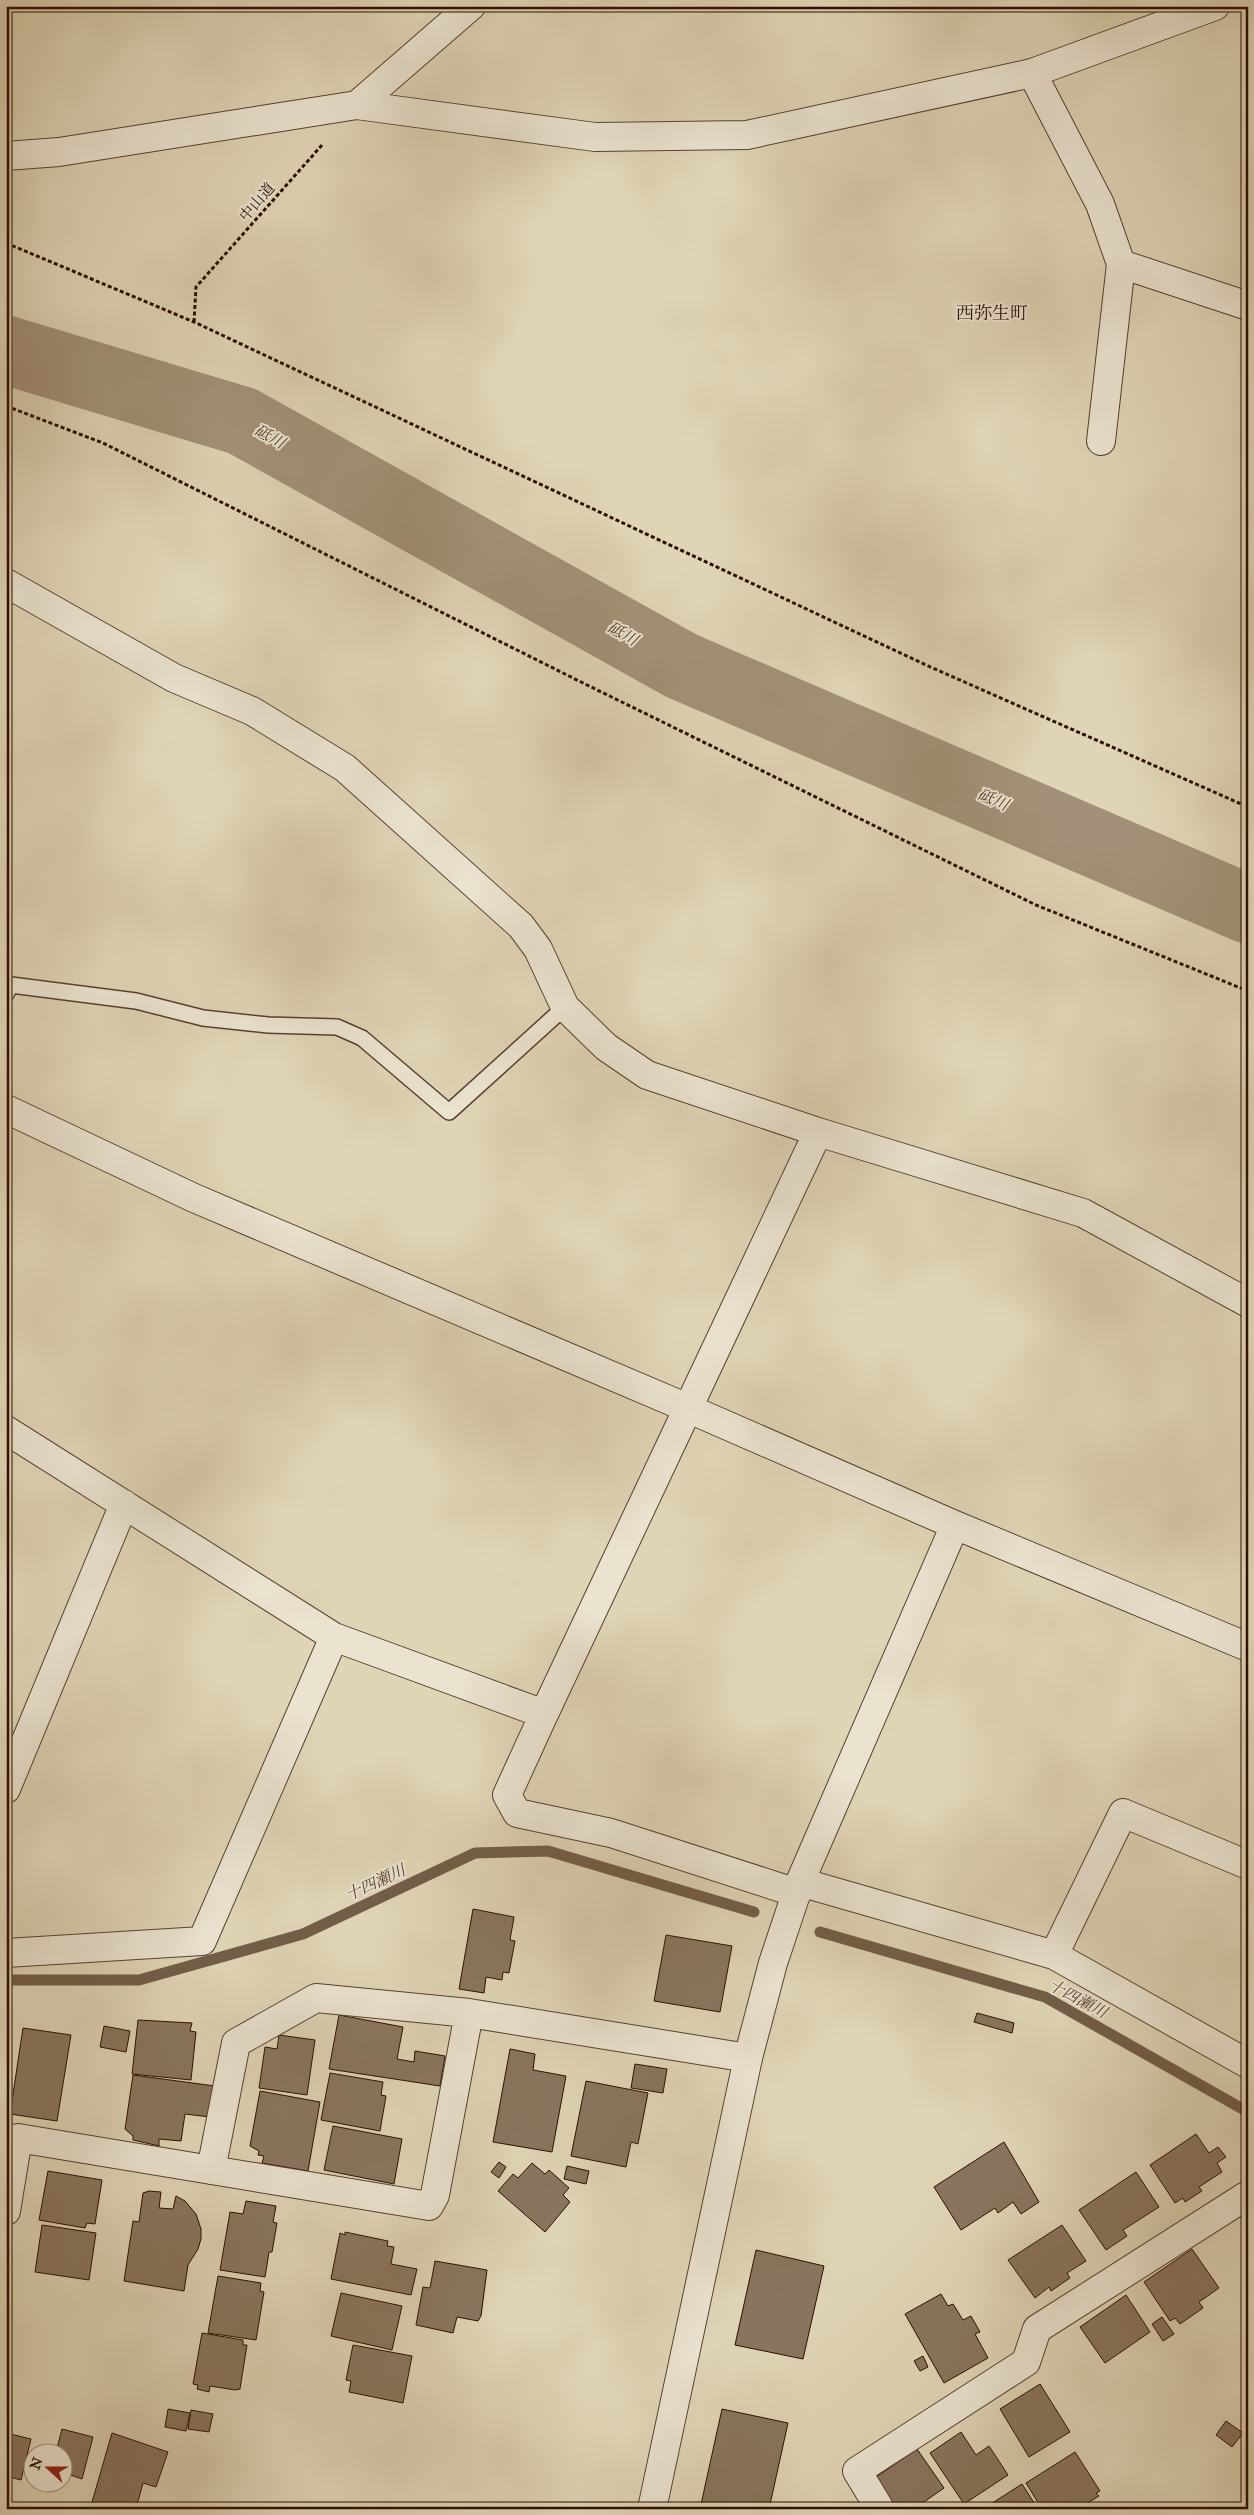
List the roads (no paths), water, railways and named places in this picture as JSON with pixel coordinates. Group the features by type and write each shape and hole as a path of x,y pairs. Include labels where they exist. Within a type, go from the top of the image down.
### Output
{"street":[{"path":"357,106 471,6"},
{"path":"6,156 59,152 357,106 595,137 747,135 1032,73 1215,6"},
{"path":"1032,73 1100,204 1121,264 1101,441"},
{"path":"1121,264 1248,306"},
{"path":"6,583 174,678 252,711 345,768 521,926 538,949 565,1007 606,1047 647,1075 818,1132 1083,1213 1248,1303"},
{"path":"6,1109 194,1198 955,1525 1248,1647"},
{"path":"818,1132 507,1795 518,1813 611,1833 798,1887 1054,1955 1248,2064"},
{"path":"6,1430 334,1637 544,1714"},
{"path":"6,1789 124,1504"},
{"path":"652,2509 748,2058 772,1963 798,1887 955,1525"},
{"path":"6,1953 202,1941 334,1637"},
{"path":"1054,1955 1123,1813 1248,1865"},
{"path":"211,2170 236,2044 316,1998 469,2013 748,2058"},
{"path":"6,2211 18,2138 429,2206 435,2195 469,2013"},
{"path":"880,2509 856,2471 1026,2362 1037,2329 1246,2196"}],"lane":[{"path":"6,994 11,985 136,1001 203,1018 268,1025 337,1026 362,1038 449,1112 565,1007"}],"waterway":[{"name":"砥川","path":"6,350 242,421 682,666 1248,909"},
{"name":"十四瀬川","path":"6,1980 139,1980 303,1934 475,1853 548,1851 754,1912"},
{"name":"十四瀬川","path":"820,1932 1045,1997 1248,2112"}],"district":[{"name":"西弥生町","path":"992,313"}]}
